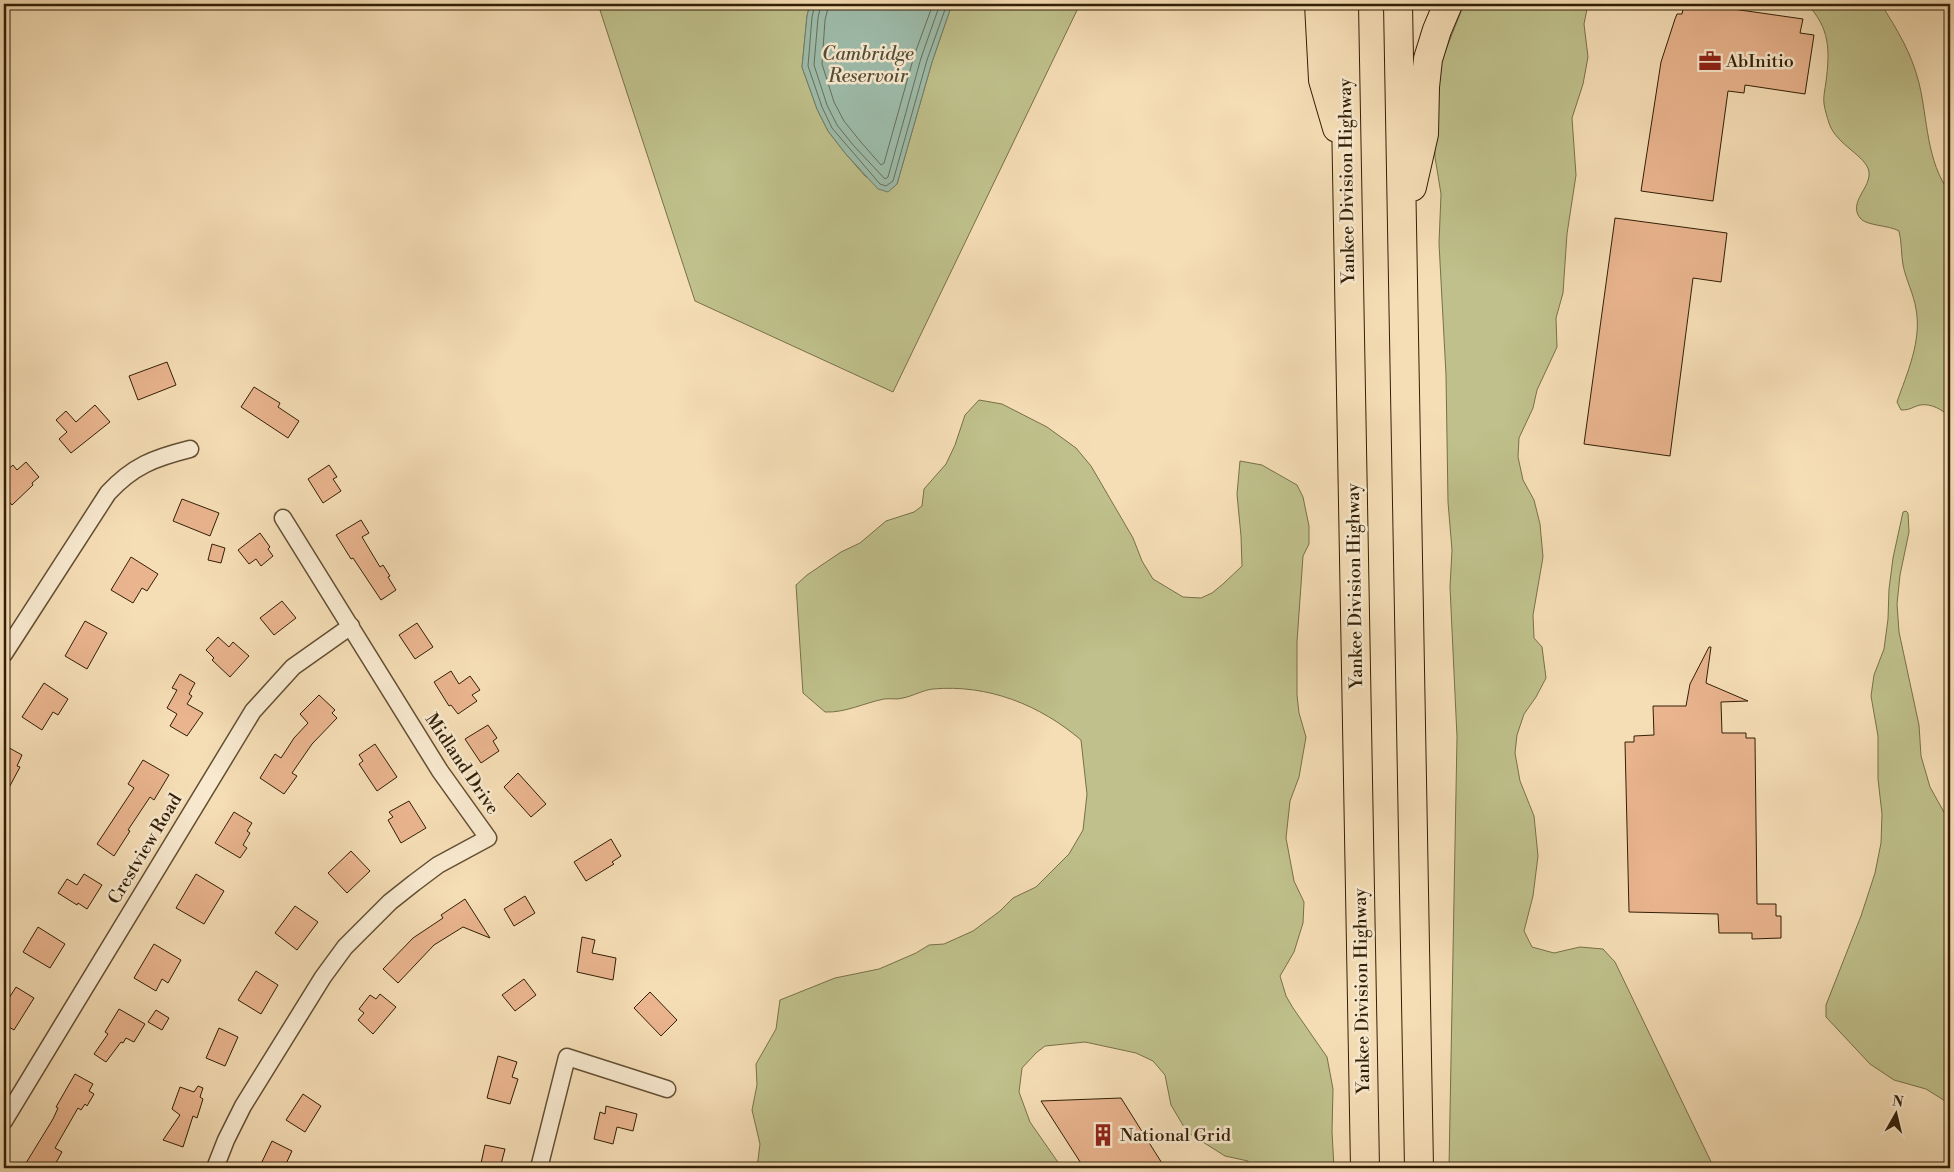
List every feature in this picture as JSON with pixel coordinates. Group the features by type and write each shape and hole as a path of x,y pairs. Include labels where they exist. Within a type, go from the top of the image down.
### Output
{"highway":[{"path":"1319,4 1322,80 1347,162"},
{"name":"Yankee Division Highway","path":"1344,4 1365,1168"},
{"path":"1398,4 1419,1168"},
{"path":"1403,228 1424,134 1425,87 1428,59 1448,4"}],"street":[{"path":"4,654 112,488 139,466 160,456 190,449"},
{"name":"Midland Drive","path":"215,1168 243,1106 323,977 345,947 390,902 438,865 488,838 440,771 282,518"},
{"name":"Crestview Road","path":"4,1120 253,711 293,667 351,626"},
{"path":"540,1168 567,1057 667,1090"}],"green space":[{"path":"598,4 810,4 802,67 817,109 828,131 845,153 865,176 888,191 897,184 932,62 952,4 1080,4 893,392 695,301"},
{"path":"1464,4 1588,4 1584,24 1588,57 1583,84 1572,118 1576,175 1567,234 1563,293 1556,318 1557,347 1537,390 1533,408 1519,438 1518,457 1523,480 1534,500 1540,524 1543,557 1533,615 1534,638 1542,647 1546,678 1524,714 1517,735 1515,753 1520,781 1534,816 1538,856 1533,896 1524,931 1532,947 1554,953 1580,947 1603,949 1615,962 1714,1168 1449,1168 1457,737 1450,587 1452,550 1448,502 1446,375 1439,243 1441,194 1435,157 1434,121 1441,62"},
{"path":"1807,4 1881,4 1903,42 1916,72 1932,154 1942,181 1950,193 1950,417 1928,405 1901,410 1897,402 1909,368 1917,333 1915,304 1903,265 1899,231 1867,223 1860,218 1857,212 1858,201 1867,184 1869,172 1863,161 1838,138 1829,123 1824,101 1828,60 1827,40 1815,13"},
{"path":"979,400 1002,404 1047,427 1076,448 1091,466 1133,538 1142,561 1153,579 1183,597 1201,598 1212,593 1242,566 1237,494 1240,461 1262,465 1297,485 1303,497 1309,526 1309,544 1303,556 1297,642 1297,695 1299,713 1306,737 1299,777 1290,801 1286,838 1294,881 1304,902 1303,923 1294,952 1280,976 1286,996 1327,1057 1333,1089 1332,1132 1334,1168 1248,1168 1248,1161 1225,1156 1187,1132 1171,1105 1165,1075 1153,1061 1136,1053 1085,1042 1045,1046 1022,1068 1019,1092 1030,1122 1062,1168 757,1168 760,1144 752,1110 757,1085 756,1064 776,1029 780,1000 835,978 879,969 916,953 929,945 944,944 973,931 1000,911 1013,898 1036,887 1069,854 1083,830 1087,794 1081,740 1031,707 993,694 953,688 933,689 901,699 884,699 847,709 825,712 803,693 796,585 807,575 841,552 860,543 886,521 914,512 922,506 924,489 946,464 955,445 965,415"},
{"path":"1906,511 1908,513 1909,532 1900,575 1897,604 1899,632 1919,725 1921,756 1930,787 1950,823 1950,1104 1926,1089 1894,1080 1870,1064 1826,1017 1826,1005 1861,916 1875,873 1881,843 1882,814 1878,779 1878,736 1871,696 1874,675 1884,649 1893,558 1903,512"}],"water":[{"name":"Cambridge Reservoir","path":"810,4 952,4 932,62 897,184 888,192 878,189 845,153 828,131 817,109 802,67"}],"building":[{"path":"1684,4 1698,4 1803,19 1800,33 1814,35 1805,94 1745,85 1744,93 1728,91 1713,201 1641,191 1661,62 1675,19 1677,14 1682,14"},
{"path":"1615,218 1727,233 1721,282 1693,278 1670,456 1584,444"},
{"path":"167,362 176,385 138,400 129,376"},
{"path":"254,387 280,403 278,407 299,421 288,438 241,407"},
{"path":"95,405 110,422 71,453 59,439 67,432 56,420 66,411 76,422"},
{"path":"26,462 39,477 12,505 4,496 4,473 13,465 17,470"},
{"path":"329,465 337,477 333,479 341,491 323,503 308,479"},
{"path":"182,499 219,513 210,536 173,521"},
{"path":"361,520 369,533 362,537 380,567 383,565 396,590 381,600 336,535"},
{"path":"260,533 270,547 268,549 273,556 261,566 256,559 249,564 238,550"},
{"path":"212,544 225,548 221,563 208,560"},
{"path":"131,557 158,574 147,591 142,588 133,603 111,590"},
{"path":"282,601 296,618 274,635 260,618"},
{"path":"85,621 107,633 87,669 65,656"},
{"path":"417,623 433,647 415,659 399,635"},
{"path":"218,637 229,647 233,642 249,656 230,677 212,660 214,658 206,650"},
{"path":"1709,647 1711,647 1706,683 1748,701 1721,702 1722,733 1746,733 1746,738 1755,738 1757,904 1776,904 1776,916 1781,916 1781,938 1752,939 1752,933 1719,933 1718,914 1629,912 1625,742 1634,742 1634,736 1654,735 1653,706 1686,706 1690,684"},
{"path":"451,671 459,684 470,676 480,690 472,695 477,701 458,714 451,705 449,706 434,682"},
{"path":"180,674 195,683 189,694 192,696 187,704 203,713 187,736 170,726 177,714 167,708 177,690 172,688"},
{"path":"44,683 68,699 58,715 53,712 42,730 22,717"},
{"path":"319,695 335,710 332,713 337,718 312,744 292,773 297,776 284,794 260,778 275,754 281,758 294,738 308,723 300,714"},
{"path":"488,725 497,738 493,741 499,751 481,763 465,739"},
{"path":"375,744 397,777 377,791 359,764 363,761 359,755"},
{"path":"4,745 22,755 17,766 20,767 4,797"},
{"path":"143,760 169,775 154,800 150,797 128,830 130,831 114,856 97,844 134,788 128,784"},
{"path":"518,773 546,804 531,817 504,787"},
{"path":"409,801 426,828 401,843 388,820 393,817 389,812"},
{"path":"234,812 252,823 247,831 250,833 243,845 247,848 240,858 215,843"},
{"path":"611,839 621,856 612,862 614,864 586,881 574,862"},
{"path":"351,851 370,871 347,893 328,873"},
{"path":"84,874 102,885 87,909 58,893 67,879 77,885"},
{"path":"196,874 224,891 204,924 176,908"},
{"path":"525,896 535,913 514,926 504,909"},
{"path":"465,899 490,938 463,927 434,945 398,983 383,969 413,938 443,918 441,915"},
{"path":"295,906 318,922 297,950 275,933"},
{"path":"38,927 65,944 50,968 23,952"},
{"path":"582,937 595,940 592,953 616,958 613,980 577,972"},
{"path":"154,944 181,960 168,983 162,979 156,991 134,978"},
{"path":"256,971 278,985 261,1014 238,1000"},
{"path":"524,979 536,995 515,1011 502,995"},
{"path":"16,987 34,998 14,1030 4,1024 4,1006"},
{"path":"650,992 677,1020 661,1036 634,1008"},
{"path":"380,994 396,1007 373,1034 358,1020 364,1013 359,1009 370,995 376,999"},
{"path":"119,1009 145,1024 134,1042 126,1038 106,1062 94,1054 108,1034 105,1032"},
{"path":"156,1010 169,1018 162,1030 148,1022"},
{"path":"219,1028 238,1037 225,1066 206,1058"},
{"path":"498,1056 517,1062 512,1077 518,1079 510,1104 487,1098"},
{"path":"75,1074 93,1084 89,1091 94,1094 87,1106 85,1104 81,1110 78,1108 55,1148 62,1152 53,1168 35,1168 26,1163 53,1119 58,1108 56,1107"},
{"path":"198,1086 203,1088 200,1097 203,1099 197,1118 193,1116 183,1147 163,1140 180,1115 172,1109 180,1087 194,1092"},
{"path":"303,1094 321,1106 305,1132 286,1120"},
{"name":"National Grid","path":"1121,1098 1165,1168 1084,1168 1041,1101"},
{"path":"606,1106 637,1114 633,1131 617,1127 613,1144 594,1139 600,1112 605,1114"},
{"path":"272,1141 292,1151 284,1168 259,1168"},
{"path":"485,1145 505,1149 500,1168 480,1168"}],"place":[{"name":"AbInitio","path":"1710,61"},
{"name":"National Grid","path":"1103,1135"}]}
